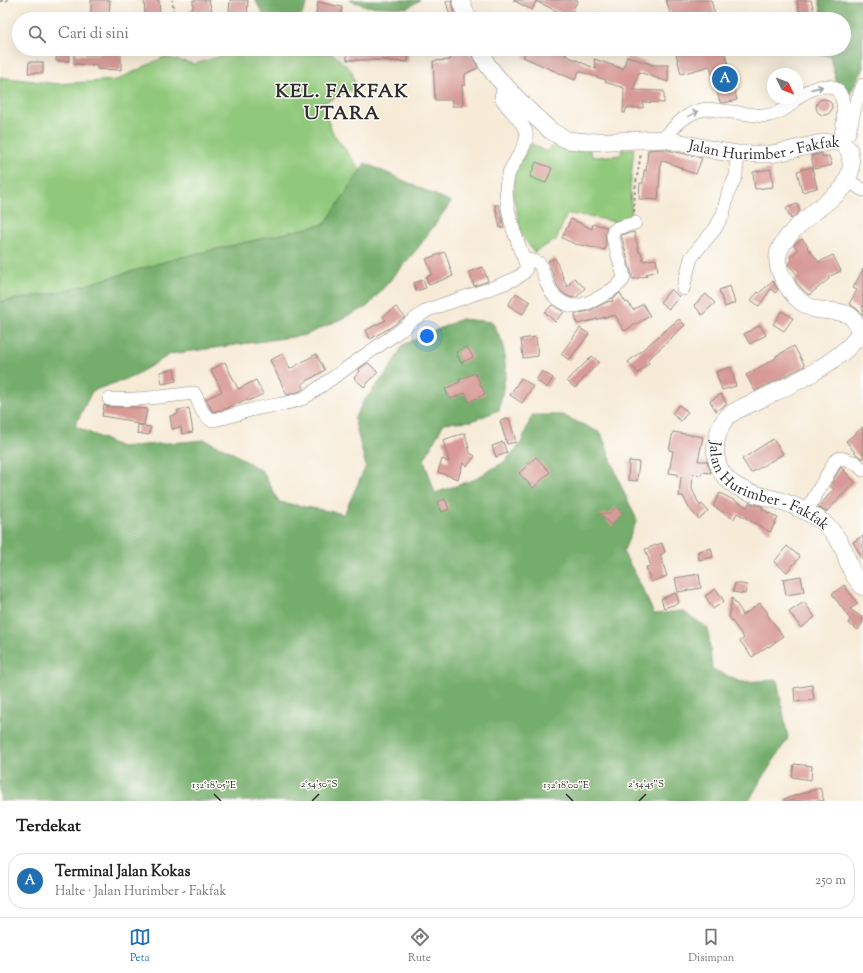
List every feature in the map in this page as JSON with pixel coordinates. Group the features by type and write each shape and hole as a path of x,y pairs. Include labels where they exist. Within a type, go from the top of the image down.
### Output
{"main road":[{"path":"461,0 465,12"},
{"name":"Jalan Hurimber - Fakfak","path":"483,56 496,76 528,110 551,131 567,140 587,142 664,139 737,154 777,153 830,142 843,145 849,152 851,169 844,187 817,209 791,234 780,248 778,259 779,270 784,281 788,288 801,302 814,309 842,312 848,315 858,325 859,335 850,346 810,374 731,413 722,423 716,447 716,454 720,469 725,478 740,489 796,507 818,519 829,528 844,551 849,566 863,587"}],"street":[{"path":"843,145 848,135 856,103 863,85"},
{"path":"664,139 685,118 702,110 708,109 764,116 772,115 789,106 800,96 812,89 826,86 832,87 836,90 841,96 843,102 843,145"},
{"path":"109,399 155,398 194,393 205,416 211,420 228,417 250,410 290,403 304,398 423,313 511,280 522,274 526,269 525,261 513,228 506,198 506,181 510,168 523,148 526,133 501,97 502,93 507,87"},
{"path":"682,289 691,258 715,229 723,214 728,193 737,174 737,154"},
{"path":"847,180 863,190"},
{"path":"525,261 530,260 540,264 551,291 563,302 573,306 593,301 601,297 623,280 624,277 613,238 613,232 617,228 635,223"},
{"path":"806,512 834,461 840,458 856,463 863,470"}],"path":[{"path":"0,1 8,0"},
{"path":"172,0 174,8 173,12"},
{"path":"635,223 635,189 641,158 642,140"}],"green space":[{"path":"255,0 309,0 303,12 262,12"},
{"path":"349,0 420,0 407,8 366,6"},
{"path":"819,0 863,0 863,71 845,103 836,83 831,57 828,56 851,56 851,12 822,12"},
{"path":"221,56 335,56 352,71 356,88 321,104 333,133 361,171 325,224 178,258 61,292 0,302 0,77 57,84 117,80 164,57 195,64"},
{"path":"556,142 589,149 593,157 621,155 622,149 634,148 630,190 632,220 615,222 588,216 567,214 556,240 534,252 522,236 513,195 515,171 531,143 546,152"},
{"path":"365,163 451,202 418,248 367,307 306,335 171,354 132,377 92,391 75,426 121,447 205,440 230,451 263,472 279,502 344,514 366,466 354,419 363,402 389,370 403,345 461,319 492,322 503,343 506,373 499,410 472,421 444,423 424,460 435,493 473,480 504,462 521,443 532,415 562,415 601,433 621,486 637,520 623,552 638,579 654,614 682,611 708,628 712,669 741,682 777,680 788,738 749,801 0,801 0,302 61,292 178,258 325,224"}],"building":[{"path":"91,0 110,0 109,12 91,12"},
{"path":"144,0 159,0 160,12 145,12"},
{"path":"193,0 209,0 212,12 188,12 193,8"},
{"path":"230,0 248,0 247,12 229,12"},
{"path":"451,0 455,12 449,12 446,2"},
{"path":"513,0 578,0 572,12 559,12 536,1 532,10"},
{"path":"666,0 711,0 714,12 670,12"},
{"path":"797,0 811,0 814,12 799,12"},
{"path":"318,2 342,7 341,12 316,12"},
{"path":"56,56 69,56 69,61 56,61"},
{"path":"74,56 121,56 121,70 97,69 97,65 74,64"},
{"path":"347,56 408,56 408,62 390,60 347,60"},
{"path":"450,56 472,56 478,68 465,74 465,85 462,85 463,106 452,106 452,100 435,100 433,61 450,60"},
{"path":"567,56 596,69 594,59 623,69 627,56 653,65 668,65 668,82 639,72 633,90 664,91 664,103 643,102 643,108 627,108 625,113 623,113 624,88 579,71 575,80 523,57"},
{"path":"677,56 726,56 737,100 724,103 720,102 710,66 681,74"},
{"path":"29,62 43,62 43,73 28,73"},
{"path":"824,99 831,104 832,107 827,114 824,115 817,110 816,107 821,100"},
{"path":"663,149 702,158 696,174 661,160 658,200 639,199 640,183 643,183 644,170 646,171 648,150"},
{"path":"822,153 822,157 829,156 832,165 814,169 811,156"},
{"path":"536,162 552,168 546,183 530,177"},
{"path":"812,167 817,188 802,192 797,171"},
{"path":"771,169 773,187 755,189 753,172"},
{"path":"797,204 800,211 791,219 786,208"},
{"path":"495,205 499,205 504,228 500,228"},
{"path":"571,219 592,229 593,224 607,227 605,232 605,250 575,244 562,238"},
{"path":"634,232 643,261 656,259 658,271 646,274 647,276 633,279 621,235"},
{"path":"802,239 819,262 833,255 841,271 828,277 829,279 809,295 797,283 795,279 798,276 788,264 792,261 790,257 798,250 794,245"},
{"path":"445,252 453,276 429,285 426,277 432,274 426,259"},
{"path":"555,258 567,287 574,278 585,288 577,297 573,298 567,296 557,285 548,261"},
{"path":"483,267 488,281 474,286 469,272"},
{"path":"863,269 863,315 849,304 857,290 853,288"},
{"path":"423,280 426,288 416,291 414,283"},
{"path":"773,281 778,290 775,293 771,289 759,306 751,300 758,292 759,293"},
{"path":"730,286 735,303 725,307 719,290"},
{"path":"671,289 679,297 669,309 660,302"},
{"path":"516,293 530,302 523,314 508,305"},
{"path":"620,293 626,303 628,302 633,310 643,304 650,316 624,331 615,315 577,324 575,314 589,311 607,302 613,301 612,299"},
{"path":"706,294 715,303 702,315 694,305"},
{"path":"552,305 564,312 555,322 545,312"},
{"path":"396,307 405,317 370,339 366,330 386,320 383,317"},
{"path":"782,311 793,318 784,331 773,324"},
{"path":"679,319 685,325 647,360 649,363 638,373 628,362"},
{"path":"760,325 766,335 750,344 744,334"},
{"path":"580,328 589,334 569,360 561,354"},
{"path":"536,337 538,356 523,358 521,339"},
{"path":"794,346 805,366 755,391 746,375"},
{"path":"467,347 473,357 461,363 456,352"},
{"path":"283,354 290,369 316,354 325,370 302,384 304,388 300,391 287,395 270,360"},
{"path":"592,356 599,362 575,388 567,381"},
{"path":"225,362 238,389 256,380 263,394 248,401 247,399 228,408 213,412 206,399 222,391 211,370"},
{"path":"368,363 378,372 364,387 354,378 360,371 359,369"},
{"path":"731,367 736,386 722,390 716,372"},
{"path":"174,369 176,381 162,384 160,372"},
{"path":"542,371 553,378 547,388 536,380"},
{"path":"475,373 485,394 469,402 465,393 450,399 445,389 460,382 459,380"},
{"path":"521,378 533,386 522,403 510,395"},
{"path":"721,394 727,404 716,411 710,401"},
{"path":"104,405 109,407 133,407 147,409 144,425 132,423 132,421 102,416"},
{"path":"679,405 688,412 681,421 672,414"},
{"path":"189,408 193,432 182,434 181,427 172,429 170,416 178,414 178,410"},
{"path":"509,418 516,442 507,444 500,421"},
{"path":"138,425 151,427 149,435 137,433"},
{"path":"863,427 863,459 857,455 846,441"},
{"path":"673,432 703,437 698,461 707,461 711,473 702,472 701,475 693,474 692,489 700,506 702,504 708,511 699,519 689,508 683,496 679,496 681,477 677,476 677,474 669,473 673,451 669,450"},
{"path":"465,433 470,453 475,456 467,466 463,463 458,479 438,472 442,459 449,462 443,440"},
{"path":"773,439 783,454 751,473 742,459"},
{"path":"503,442 507,453 496,457 492,446"},
{"path":"536,457 550,472 533,488 519,473"},
{"path":"629,461 639,462 637,481 628,480"},
{"path":"841,467 855,482 826,512 818,507 834,489 830,486"},
{"path":"720,493 747,507 749,503 761,506 763,507 762,509 778,518 770,532 737,513 734,519 713,506"},
{"path":"445,499 449,509 442,512 437,502"},
{"path":"616,507 624,514 612,526 600,514 610,513"},
{"path":"863,536 863,560 853,542"},
{"path":"662,543 665,552 660,555 667,576 651,582 646,567 651,566 645,549"},
{"path":"787,546 800,557 787,572 774,562"},
{"path":"711,548 713,557 699,560 698,551"},
{"path":"699,574 701,588 678,592 675,578"},
{"path":"801,576 804,592 786,595 783,579"},
{"path":"735,583 747,585 745,594 733,592"},
{"path":"844,585 858,604 850,609 863,618 863,622 858,630 848,623 850,619 832,594"},
{"path":"716,589 724,601 713,609 705,596"},
{"path":"676,593 679,603 664,608 661,599"},
{"path":"732,598 742,612 742,616 760,603 783,636 769,647 768,646 752,657 740,641 744,638 729,617"},
{"path":"804,602 815,617 801,628 789,612"},
{"path":"812,685 814,700 795,702 794,688"},
{"path":"794,764 812,766 811,780 792,777"},
{"path":"820,788 824,801 784,801 784,799"}],"place":[{"name":"Terminal Jalan Kokas","path":"725,79"}],"district":[{"name":"KEL. FAKFAK UTARA","path":"342,101"}]}
